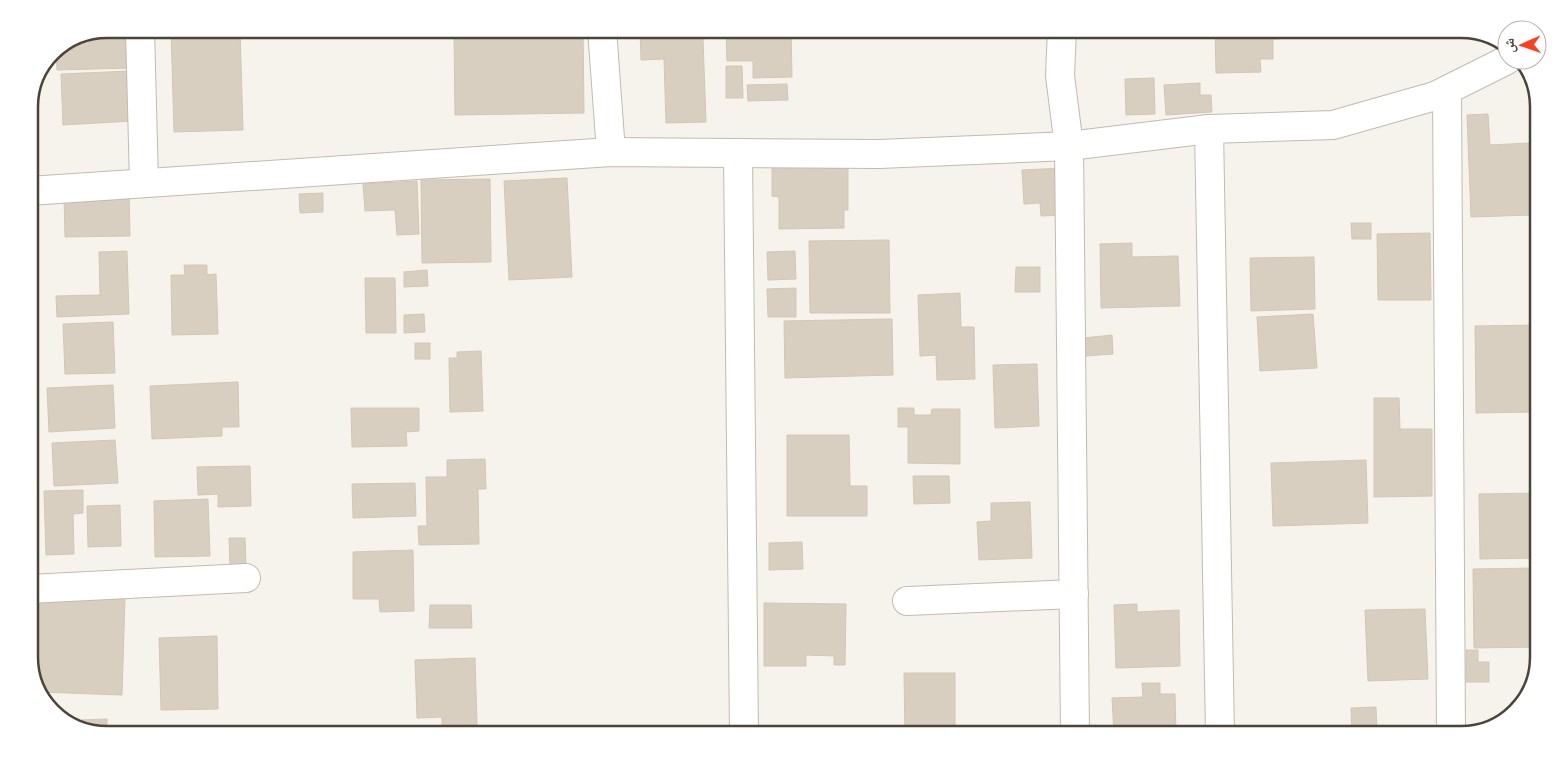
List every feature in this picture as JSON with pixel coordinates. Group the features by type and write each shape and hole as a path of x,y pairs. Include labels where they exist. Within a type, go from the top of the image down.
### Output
{"street":[{"path":"140,37 144,183"},
{"path":"603,37 611,152"},
{"path":"1062,37 1060,76 1069,146 1076,726"},
{"path":"38,190 611,152 879,154 1069,146 1209,129 1333,125 1435,96 1497,65"},
{"path":"1447,90 1451,726"},
{"path":"1209,129 1220,726"},
{"path":"738,154 744,726"},
{"path":"38,589 246,578"},
{"path":"907,601 1074,594"}],"building":[{"path":"106,37 129,37 130,68 57,70 57,60 68,49 80,43"},
{"path":"171,37 240,37 243,130 174,132"},
{"path":"454,37 583,37 584,113 455,115"},
{"path":"640,37 711,37 703,39 706,122 666,123 664,59 641,60"},
{"path":"726,37 791,37 792,77 753,78 753,61 727,61"},
{"path":"1215,37 1280,37 1280,39 1273,39 1273,59 1260,59 1261,72 1216,73"},
{"path":"726,66 742,66 743,98 726,98"},
{"path":"130,71 132,121 63,125 61,74"},
{"path":"1154,78 1155,114 1126,115 1125,79"},
{"path":"1200,83 1200,95 1211,95 1212,112 1166,115 1164,85"},
{"path":"787,84 788,100 748,101 747,85"},
{"path":"1488,114 1490,145 1529,143 1529,215 1471,217 1467,115"},
{"path":"848,166 848,210 844,210 844,228 779,229 779,197 772,196 772,167"},
{"path":"1065,168 1067,215 1041,216 1040,203 1024,204 1022,170"},
{"path":"567,178 572,277 509,280 504,181"},
{"path":"490,179 491,262 422,263 421,180"},
{"path":"417,181 419,234 397,235 395,210 365,211 363,184"},
{"path":"129,192 130,236 65,237 64,194"},
{"path":"323,193 323,212 300,213 299,194"},
{"path":"1351,223 1371,223 1371,239 1352,239"},
{"path":"1430,233 1431,300 1378,300 1377,234"},
{"path":"889,240 890,313 810,313 809,241"},
{"path":"1132,243 1132,257 1178,256 1180,306 1101,308 1100,244"},
{"path":"127,251 129,314 57,317 56,296 100,295 99,252"},
{"path":"795,251 796,279 768,280 767,252"},
{"path":"1314,257 1315,309 1251,311 1250,258"},
{"path":"184,265 207,265 207,275 216,274 218,334 172,335 171,275 185,275"},
{"path":"1016,267 1040,267 1040,292 1015,292"},
{"path":"427,270 428,286 404,287 404,272"},
{"path":"365,278 395,278 396,333 366,333"},
{"path":"796,288 796,317 768,317 767,289"},
{"path":"960,293 961,327 974,327 975,379 937,380 936,355 920,356 918,295"},
{"path":"424,314 425,332 404,333 404,315"},
{"path":"1313,314 1317,368 1260,371 1257,317"},
{"path":"892,319 893,375 785,378 784,321"},
{"path":"113,322 115,373 65,374 63,324"},
{"path":"1529,325 1530,412 1476,413 1475,326"},
{"path":"1112,335 1113,354 1086,356 1083,338"},
{"path":"415,343 430,343 430,359 415,359"},
{"path":"481,351 483,411 450,412 449,358 457,358 457,352"},
{"path":"1037,364 1039,426 995,428 993,365"},
{"path":"238,382 239,427 222,427 222,436 152,439 150,386"},
{"path":"113,385 115,428 49,432 47,388"},
{"path":"1374,398 1399,398 1400,429 1432,429 1432,496 1374,497"},
{"path":"351,408 419,408 419,431 406,432 407,446 352,447"},
{"path":"898,408 914,408 914,415 931,415 932,409 960,409 960,464 908,463 908,427 898,427"},
{"path":"787,435 849,435 850,486 867,486 867,516 787,516"},
{"path":"115,440 118,483 54,486 52,443"},
{"path":"485,459 486,489 478,489 479,544 419,545 418,526 427,526 426,477 447,477 447,460"},
{"path":"1366,460 1368,523 1273,526 1271,463"},
{"path":"250,466 251,506 218,507 218,494 198,495 197,467"},
{"path":"913,476 949,476 950,503 914,504"},
{"path":"415,483 416,516 353,518 352,484"},
{"path":"83,490 83,513 73,514 74,554 46,555 44,491"},
{"path":"1530,493 1530,558 1480,559 1479,494"},
{"path":"208,499 210,556 155,557 154,501"},
{"path":"1030,502 1032,558 979,560 977,522 991,521 991,503"},
{"path":"120,505 121,546 88,547 87,506"},
{"path":"229,538 245,538 246,567 230,567"},
{"path":"802,542 803,569 769,570 769,543"},
{"path":"413,550 414,611 380,612 379,599 353,599 353,552"},
{"path":"1530,568 1530,647 1474,648 1473,569"},
{"path":"39,593 125,597 122,695 48,692 39,670"},
{"path":"764,603 846,604 845,665 834,665 834,656 806,655 806,666 764,666"},
{"path":"1137,604 1137,612 1179,610 1180,666 1116,668 1114,605"},
{"path":"430,605 471,605 472,628 429,628"},
{"path":"1425,609 1428,679 1368,681 1365,610"},
{"path":"217,636 218,709 161,710 159,638"},
{"path":"1466,650 1478,650 1478,662 1489,662 1489,682 1466,682"},
{"path":"475,658 477,725 442,726 442,717 417,718 415,660"},
{"path":"904,673 955,673 955,726 905,726"},
{"path":"1142,683 1160,683 1160,694 1175,694 1176,726 1114,726 1112,698 1143,697"},
{"path":"1376,707 1377,726 1352,726 1351,708"},
{"path":"107,719 107,726 84,722 81,720"}]}
